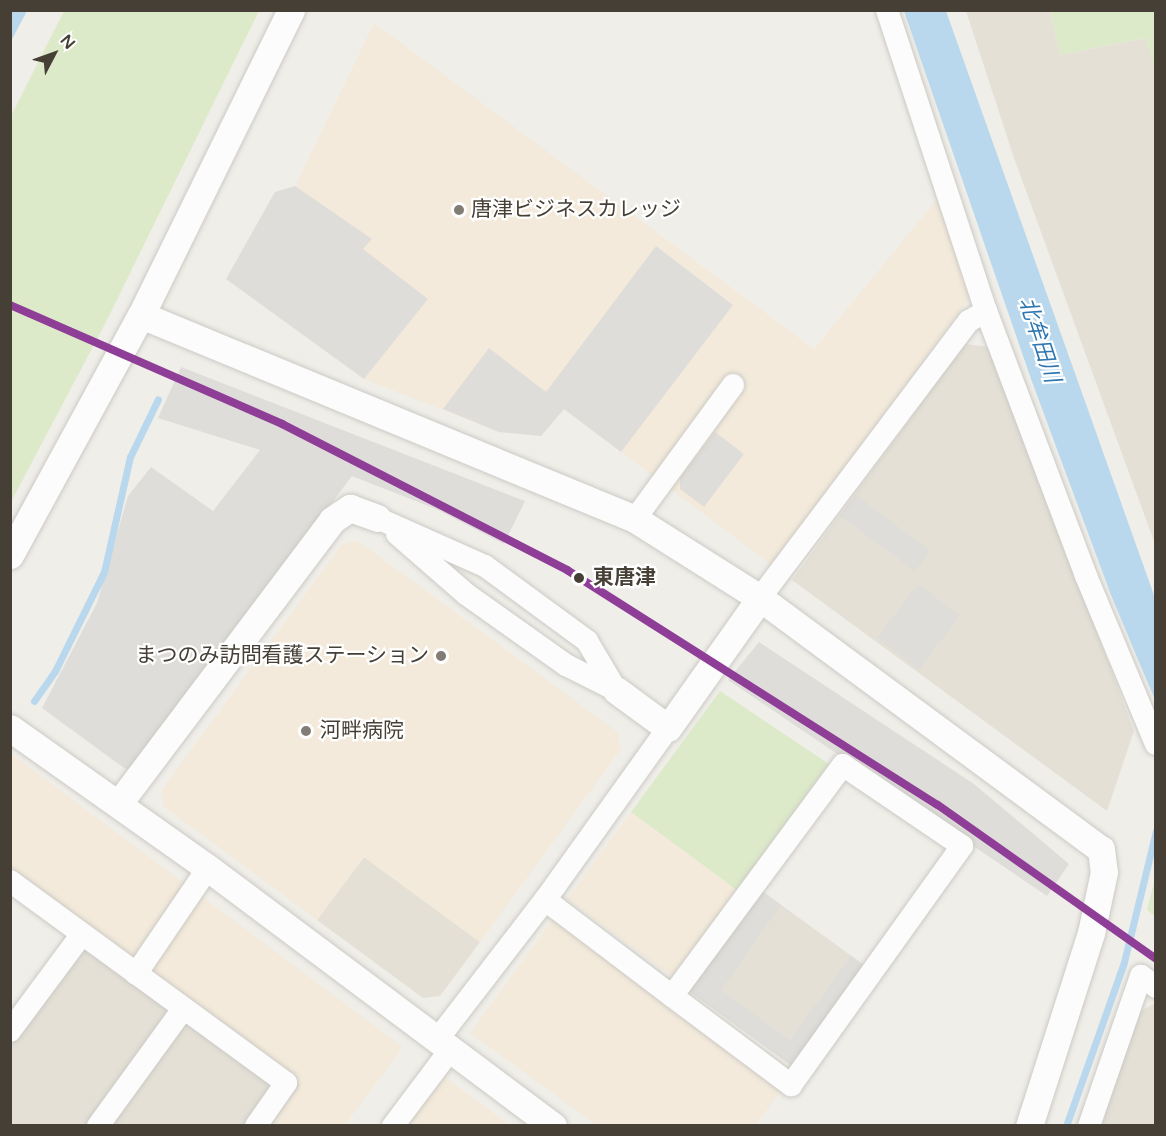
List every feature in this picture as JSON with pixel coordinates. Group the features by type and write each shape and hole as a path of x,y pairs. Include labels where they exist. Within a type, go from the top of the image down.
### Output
{"street":[{"path":"10,555 141,315 291,10"},
{"path":"887,10 986,311 1086,576 1155,744"},
{"path":"393,1125 443,1045 760,598 969,321 986,311"},
{"path":"141,315 635,519 760,598 1101,849 1104,872 1090,933 1029,1125"},
{"path":"635,519 733,385"},
{"path":"119,803 332,520 350,508 485,566 587,641 616,690"},
{"path":"377,518 475,600 566,665 616,690 668,728"},
{"path":"10,728 208,868 553,1125"},
{"path":"545,900 672,996 791,1085 962,846 843,765 672,996"},
{"path":"136,974 208,868"},
{"path":"10,881 286,1083 256,1125"},
{"path":"10,1031 82,934"},
{"path":"1089,1125 1141,976 1155,987"},
{"path":"98,1125 183,1009"}],"shaded area":[{"path":"966,11 1050,11 1060,55 1146,38 1156,67 1155,544 1014,158"},
{"path":"374,23 814,349 938,198 972,294 773,566 564,409 541,436 499,432 364,379 226,279 275,192 295,186"},
{"path":"295,186 372,239 363,249 428,299 364,379 226,279 275,192"},
{"path":"656,246 733,305 621,452 564,409 541,436 499,432 443,409 489,348 546,392"},
{"path":"965,344 990,347 1134,731 1107,811 792,580"},
{"path":"181,367 525,501 504,544 436,509 352,476 131,770 124,768 42,708 97,603 128,496 151,467 213,511 260,450 158,418"},
{"path":"715,432 744,454 704,507 680,489 680,478"},
{"path":"856,495 930,551 915,571 840,516"},
{"path":"358,541 618,732 621,749 480,942 364,857 317,920 164,807 161,791 342,544"},
{"path":"918,584 960,616 919,670 877,638"},
{"path":"759,642 974,784 1069,864 1047,896 728,680"},
{"path":"12,754 403,1047 345,1125 271,1125 300,1085 11,868"},
{"path":"631,812 737,890 673,977 567,899"},
{"path":"364,857 480,942 440,996 423,998 317,920"},
{"path":"758,888 864,965 792,1066 686,989"},
{"path":"758,888 781,905 721,990 790,1040 851,956 864,965 792,1066 686,989"},
{"path":"553,919 783,1088 756,1125 596,1125 470,1033"},
{"path":"79,920 301,1085 271,1125 11,1126 11,1017"},
{"path":"1155,1003 1155,1125 1099,1126 1141,1011"},
{"path":"443,1076 510,1125 407,1126"}],"green space":[{"path":"64,11 259,11 107,320 11,502 11,116"},
{"path":"1050,11 1155,11 1155,67 1145,38 1060,55"},
{"path":"720,691 829,764 737,890 631,812"},
{"path":"1155,878 1155,916 1147,910"}],"water":[{"path":"10,11 27,11 11,41"},
{"name":"北牟田川","path":"904,11 946,11 1155,598 1155,700 1111,595 1031,379"}],"waterway":[{"path":"34,701 55,671 104,572 130,457 158,399"},
{"path":"1066,1126 1124,962 1156,831"}],"transit line":[{"path":"10,305 282,424 567,570 938,805 1156,959"}],"place":[{"name":"唐津ビジネスカレッジ","path":"459,210"},
{"name":"東唐津","path":"579,578"},
{"name":"まつのみ訪問看護ステーション","path":"441,656"},
{"name":"河畔病院","path":"306,731"}]}
